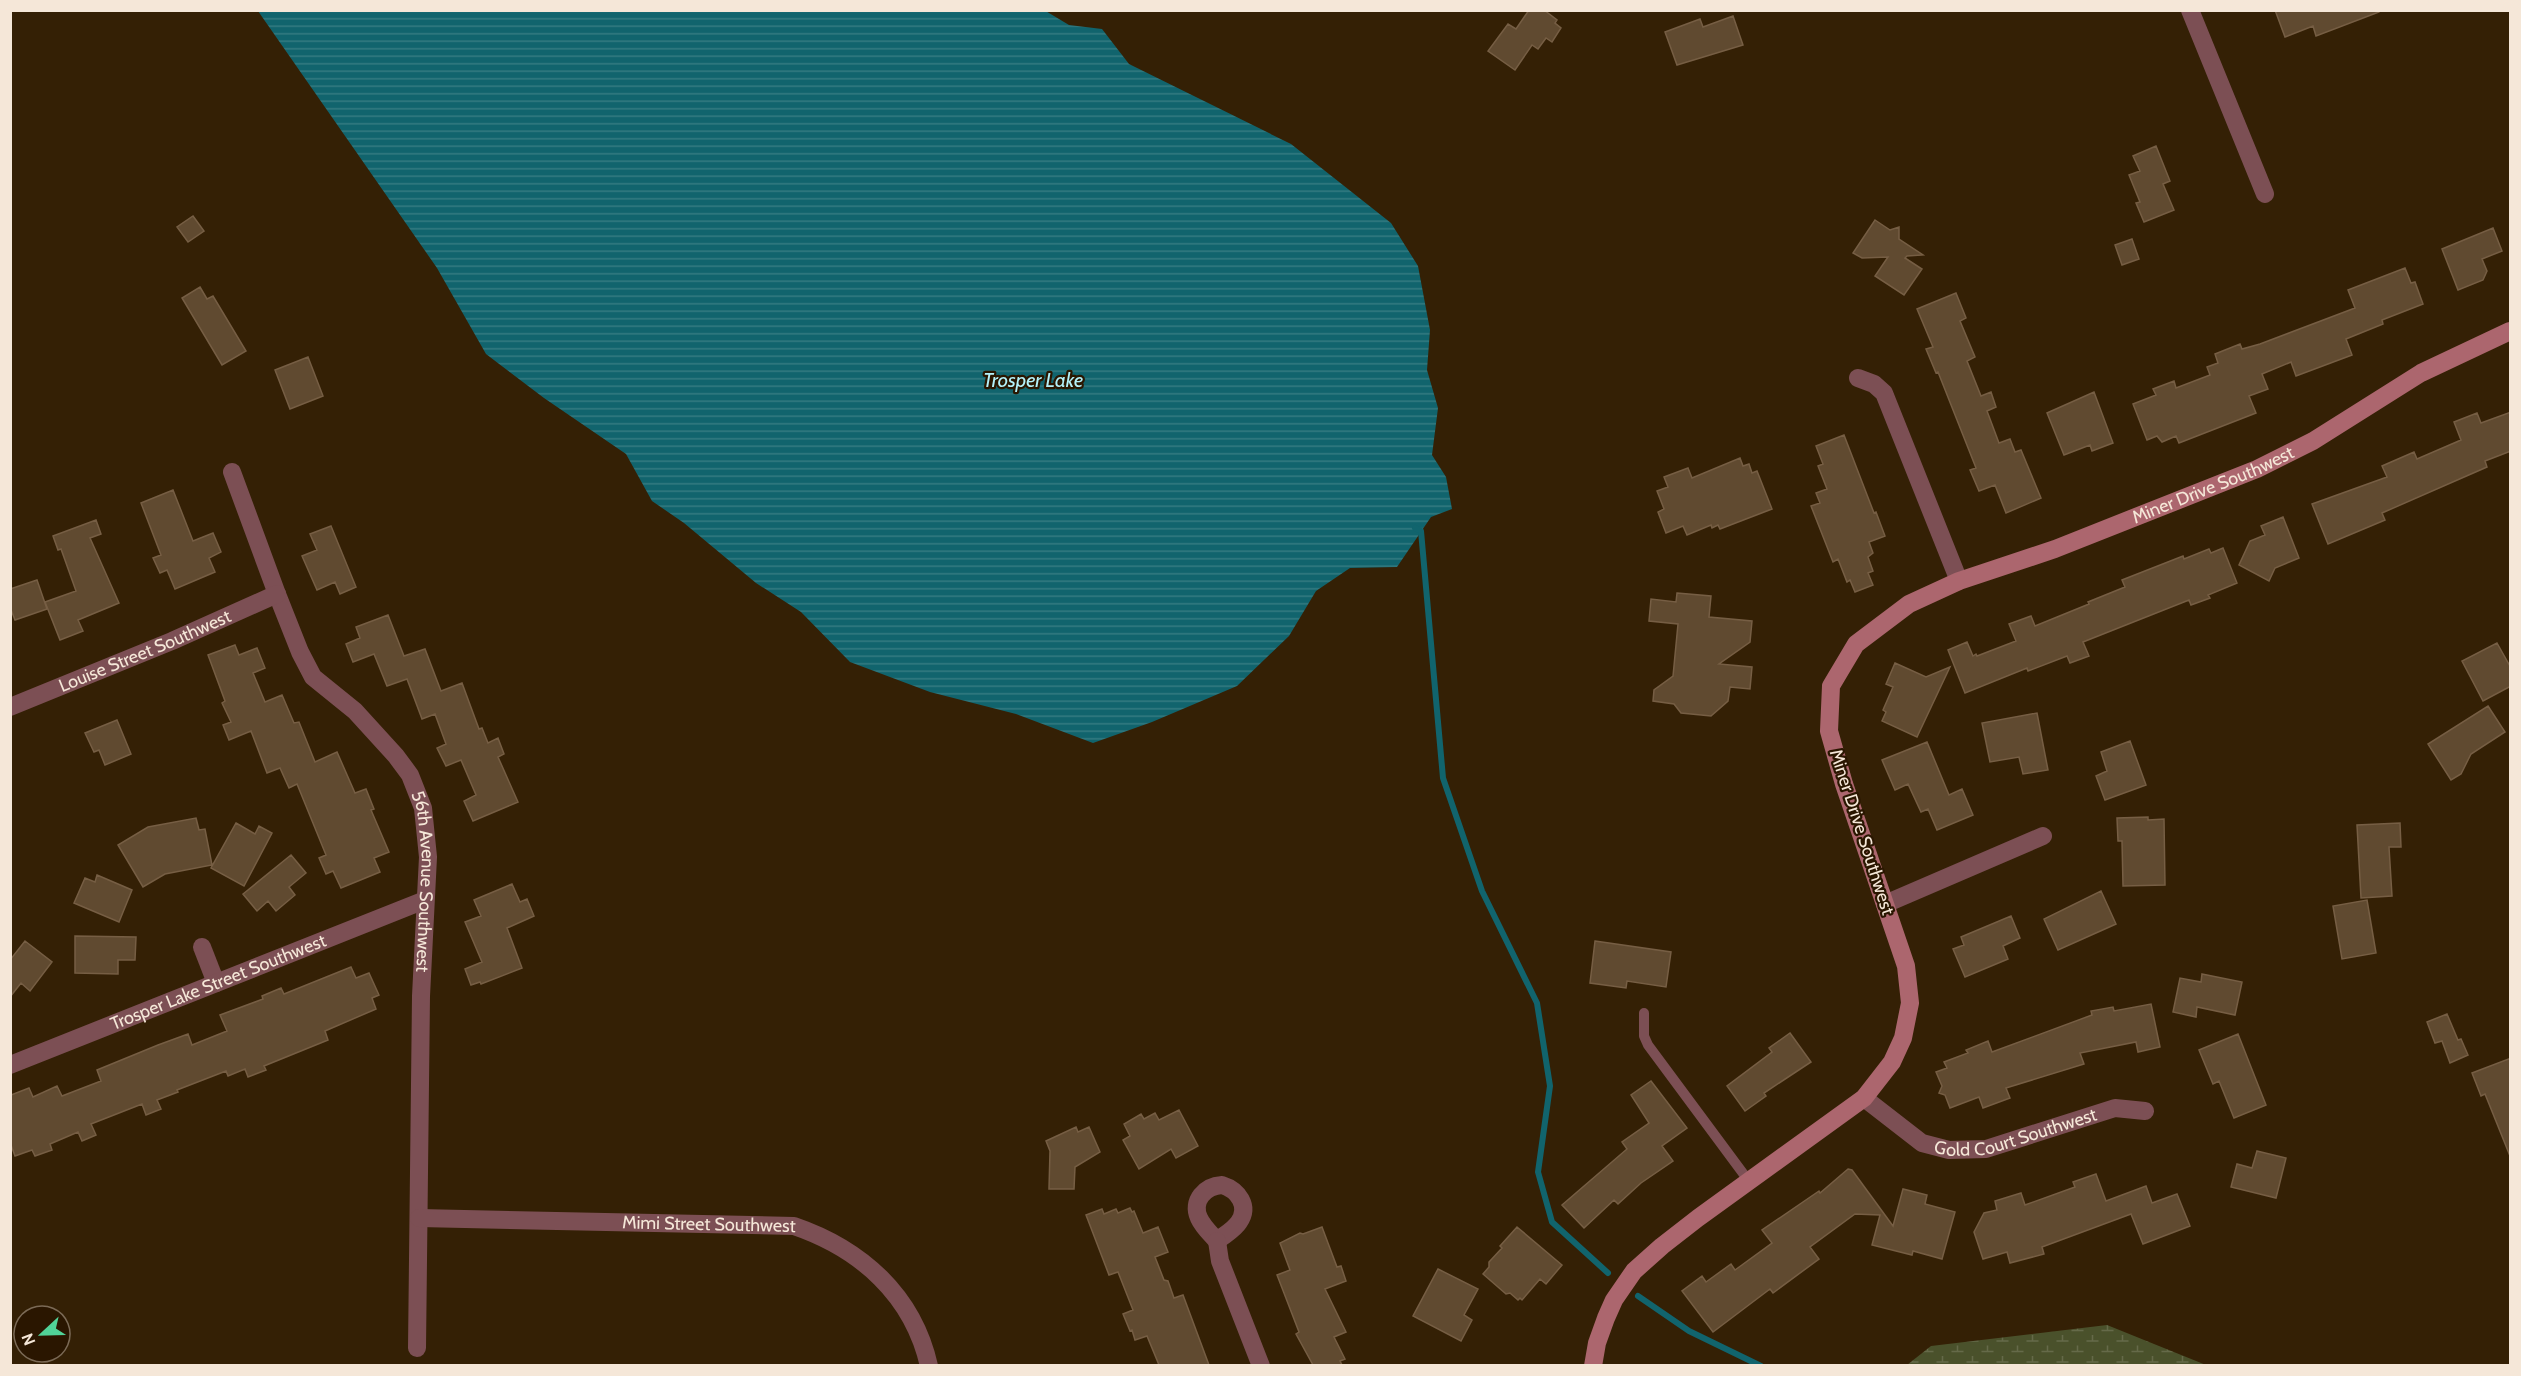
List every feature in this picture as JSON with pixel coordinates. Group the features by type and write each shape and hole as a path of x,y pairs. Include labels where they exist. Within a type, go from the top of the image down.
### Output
{"street":[{"path":"2190,10 2265,194"},
{"name":"Miner Drive Southwest","path":"1593,1365 1597,1343 1606,1318 1614,1300 1634,1271 1662,1246 1748,1180 1863,1098 1878,1081 1903,1038 1910,1003 1906,966 1844,784 1829,731 1831,686 1856,644 1909,604 1959,581 2055,549 2257,469 2313,441 2421,374 2511,331"},
{"path":"1858,378 1874,384 1884,393 1959,581"},
{"name":"56th Avenue Southwest","path":"231,472 300,652 313,677 355,711 396,756 414,784 423,808 427,835 421,996 417,1348"},
{"name":"Louise Street Southwest","path":"10,707 172,641 277,594"},
{"path":"1885,904 2043,836"},
{"name":"Trosper Lake Street Southwest","path":"10,1065 425,900"},
{"path":"202,946 216,983"},
{"name":"Gold Court Southwest","path":"1863,1098 1922,1143 1949,1150 1986,1149 2115,1107 2145,1111"},
{"name":"Mimi Street Southwest","path":"419,1218 794,1226 845,1248 880,1276 907,1309 923,1344 929,1365"},
{"path":"1217,1242 1220,1261 1261,1365"}],"lane":[{"path":"1644,1013 1644,1036 1648,1045 1748,1180"}],"green space":[{"path":"2107,1325 2206,1365 1907,1365 1931,1346"}],"water":[{"name":"Trosper Lake","path":"1044,10 1069,25 1102,29 1129,64 1291,144 1391,223 1418,266 1430,330 1427,370 1438,408 1432,455 1446,477 1452,509 1431,517 1397,567 1350,568 1316,591 1289,636 1237,686 1152,722 1093,743 1016,714 930,692 850,662 801,612 756,583 684,523 652,501 626,454 544,398 486,354 437,268 258,11"}],"building":[{"path":"1529,10 1544,10 1557,20 1555,23 1561,28 1552,42 1546,38 1538,49 1532,45 1515,70 1488,51 1508,24 1516,29"},
{"path":"2275,10 2379,10 2379,12 2316,36 2313,26 2285,37"},
{"path":"1733,16 1743,45 1677,65 1665,32 1700,19 1703,27"},
{"path":"2156,146 2170,181 2163,184 2174,210 2144,222 2136,203 2140,202 2129,175 2140,171 2133,156"},
{"path":"193,216 204,231 188,242 177,227"},
{"path":"1875,220 1890,230 1899,227 1899,239 1923,255 1905,258 1922,269 1904,295 1875,276 1888,257 1862,258 1853,253"},
{"path":"2493,228 2502,251 2482,259 2487,271 2483,280 2458,290 2442,249"},
{"path":"2132,239 2139,259 2122,265 2115,245"},
{"path":"2405,268 2411,283 2415,282 2423,304 2382,320 2383,324 2346,339 2352,355 2296,376 2291,362 2262,374 2268,389 2249,396 2256,413 2179,443 2176,436 2162,442 2157,436 2147,440 2133,404 2156,395 2153,389 2174,381 2176,388 2210,375 2207,367 2218,363 2215,354 2240,344 2242,349 2260,344 2355,308 2348,290"},
{"path":"200,287 207,299 213,296 246,351 222,365 182,298"},
{"path":"1956,293 1966,318 1960,321 1975,357 1967,361 1981,396 1991,392 1996,407 1987,411 1999,443 2010,439 2015,452 2021,450 2041,498 2006,513 1995,485 1979,491 1970,470 1976,468 1938,372 1936,373 1926,349 1933,347 1917,309"},
{"path":"308,357 323,396 290,409 275,370"},
{"path":"2094,392 2113,443 2092,451 2090,445 2064,455 2047,413"},
{"path":"2511,412 2511,451 2485,461 2487,467 2382,513 2385,520 2328,544 2312,504 2387,477 2382,466 2414,452 2417,459 2461,440 2454,422 2477,413 2481,423"},
{"path":"1844,435 1885,536 1869,542 1873,553 1868,557 1873,571 1868,573 1873,585 1855,592 1850,580 1847,582 1838,559 1833,562 1811,506 1820,503 1816,493 1827,489 1818,466 1823,464 1816,446"},
{"path":"1740,458 1743,466 1749,464 1752,473 1757,471 1772,509 1720,529 1718,525 1712,528 1711,525 1687,535 1683,526 1666,533 1658,512 1664,509 1657,491 1668,487 1664,477 1688,468 1692,478"},
{"path":"173,490 193,541 213,533 221,552 209,558 215,572 175,589 167,570 160,573 153,558 161,555 141,503"},
{"path":"2283,517 2299,558 2275,568 2269,581 2239,565 2250,541 2265,535 2261,526"},
{"path":"96,520 101,534 90,538 119,603 78,620 83,631 60,640 45,602 76,591 61,549 58,550 53,536"},
{"path":"331,526 356,587 340,594 335,582 317,590 302,556 317,550 310,534"},
{"path":"2223,548 2237,583 2208,595 2210,598 2191,605 2189,600 2083,642 2089,656 2070,663 2067,656 2028,671 2027,668 1965,693 1948,650 1967,642 1973,656 1976,654 1977,656 2016,641 2009,624 2031,616 2035,626 2125,587 2122,580 2183,556 2184,559 2209,549 2211,553"},
{"path":"37,580 47,609 15,620 10,607 10,589"},
{"path":"1677,593 1711,596 1709,617 1752,621 1750,642 1719,664 1752,667 1750,689 1730,687 1728,701 1711,716 1681,713 1674,704 1653,701 1654,690 1673,676 1678,624 1649,621 1651,599 1676,602"},
{"path":"388,615 404,656 425,649 441,691 462,683 479,729 482,728 488,743 498,738 504,754 498,757 518,802 473,821 464,801 476,795 461,760 446,766 437,748 446,744 435,714 422,719 407,679 387,686 374,654 353,662 346,644 360,638 356,627"},
{"path":"2497,643 2511,668 2511,686 2483,701 2462,661"},
{"path":"235,645 239,655 257,648 265,668 253,673 265,702 282,695 294,723 299,722 315,762 337,752 355,793 366,789 374,809 371,810 389,852 374,858 380,872 341,888 333,871 326,874 319,858 326,855 297,784 289,788 280,768 267,773 251,731 229,740 223,725 231,722 222,703 225,701 208,655"},
{"path":"1895,663 1926,677 1950,667 1917,737 1882,721 1886,712 1883,710 1893,687 1886,684"},
{"path":"2488,706 2505,732 2471,754 2461,774 2451,780 2428,744"},
{"path":"2037,713 2048,770 2023,774 2019,757 1990,762 1982,723"},
{"path":"117,720 131,754 105,765 99,750 94,752 85,733"},
{"path":"2130,741 2146,785 2105,800 2096,776 2107,771 2101,752"},
{"path":"1927,742 1949,795 1962,789 1973,815 1937,830 1928,809 1921,812 1908,784 1895,790 1882,760"},
{"path":"2148,817 2148,820 2164,819 2165,885 2123,886 2122,841 2118,841 2117,818"},
{"path":"196,818 199,830 205,829 212,865 165,874 143,887 118,845 148,827"},
{"path":"236,823 255,834 259,826 272,833 244,886 211,868"},
{"path":"2400,823 2401,847 2389,847 2392,896 2361,898 2357,825"},
{"path":"291,855 306,873 289,887 295,895 276,911 268,901 257,911 243,894"},
{"path":"97,875 132,890 119,922 74,903 85,878 95,882"},
{"path":"512,884 520,902 527,899 534,916 507,928 522,968 481,984 480,982 471,985 465,969 482,962 465,922 481,916 474,900"},
{"path":"2101,891 2116,924 2058,950 2044,919"},
{"path":"2367,900 2376,953 2342,959 2333,906"},
{"path":"2011,916 2020,938 2003,946 2008,959 1965,977 1953,949 1964,945 1961,937"},
{"path":"75,936 136,937 135,960 118,960 118,974 75,973"},
{"path":"25,941 52,962 30,991 21,983 10,997 10,960"},
{"path":"1595,941 1671,952 1666,987 1627,981 1626,988 1590,983"},
{"path":"351,967 356,978 369,973 379,995 372,998 376,1009 325,1031 328,1040 264,1066 266,1070 248,1077 245,1069 228,1076 226,1071 177,1090 178,1092 157,1100 161,1109 146,1115 142,1104 91,1124 96,1135 82,1141 78,1132 50,1144 52,1150 35,1156 32,1150 15,1156 11,1145 11,1095 29,1088 33,1097 57,1086 62,1096 101,1081 97,1070 158,1045 188,1034 192,1045 227,1031 220,1015 263,999 262,996 281,988 284,994"},
{"path":"2202,974 2242,982 2235,1015 2197,1007 2196,1017 2173,1012 2180,978 2201,982"},
{"path":"2151,1004 2160,1047 2138,1052 2136,1042 2080,1053 2084,1064 2006,1088 2010,1098 1983,1108 1979,1097 1950,1108 1945,1095 1939,1093 1942,1086 1936,1072 1947,1068 1944,1062 1968,1053 1966,1050 1988,1041 1992,1052 2092,1015 2091,1011 2113,1007 2114,1011"},
{"path":"2447,1014 2458,1040 2461,1039 2468,1055 2450,1063 2442,1041 2435,1043 2427,1022"},
{"path":"1790,1033 1811,1062 1764,1093 1766,1096 1745,1111 1727,1086 1772,1052 1769,1048"},
{"path":"2238,1034 2266,1105 2234,1118 2219,1081 2213,1084 2199,1050"},
{"path":"2511,1058 2510,1156 2485,1094 2481,1096 2472,1073"},
{"path":"1651,1081 1687,1128 1662,1146 1673,1161 1641,1183 1618,1204 1614,1200 1584,1228 1562,1205 1627,1149 1622,1142 1649,1123 1631,1095"},
{"path":"1179,1110 1198,1146 1176,1158 1171,1149 1139,1169 1123,1140 1130,1136 1124,1124 1141,1114 1144,1119 1155,1113 1159,1120"},
{"path":"1076,1127 1078,1132 1089,1127 1100,1152 1075,1167 1074,1189 1049,1189 1050,1151 1046,1141"},
{"path":"2257,1151 2286,1158 2276,1198 2231,1187 2237,1164 2252,1168"},
{"path":"1848,1169 1852,1170 1893,1226 1903,1189 1927,1195 1925,1204 1955,1212 1942,1259 1913,1251 1912,1255 1872,1245 1880,1215 1855,1214 1810,1247 1819,1259 1773,1293 1770,1289 1713,1332 1682,1291 1702,1276 1706,1282 1731,1264 1735,1270 1772,1243 1762,1230 1819,1191 1820,1193"},
{"path":"2096,1174 2106,1201 2146,1186 2152,1203 2177,1194 2190,1226 2143,1244 2131,1214 2042,1247 2044,1254 2010,1263 2007,1252 1983,1259 1974,1232 1984,1213 1997,1210 1995,1201 2021,1193 2025,1205 2075,1187 2073,1182"},
{"path":"1130,1208 1132,1212 1134,1211 1143,1233 1158,1227 1168,1252 1155,1257 1174,1298 1183,1295 1209,1365 1159,1365 1147,1336 1135,1340 1132,1330 1130,1331 1123,1314 1133,1310 1118,1272 1109,1275 1086,1215 1102,1209 1104,1214 1116,1209 1118,1213"},
{"path":"1322,1227 1337,1267 1341,1266 1346,1281 1325,1289 1346,1332 1334,1337 1345,1359 1340,1361 1342,1365 1313,1365 1296,1334 1299,1332 1277,1275 1290,1270 1280,1243 1300,1233"},
{"path":"1517,1227 1562,1265 1546,1284 1540,1279 1522,1300 1520,1298 1518,1300 1510,1293 1506,1294 1483,1274 1489,1267 1489,1262 1502,1248 1500,1246"},
{"path":"1438,1269 1478,1289 1464,1315 1472,1320 1461,1341 1413,1316"}],"waterway":[{"path":"1415,528 1421,531 1443,778 1482,891 1537,1003 1550,1086 1538,1172 1552,1222 1608,1273"},
{"path":"1638,1296 1689,1331 1761,1366"}]}
